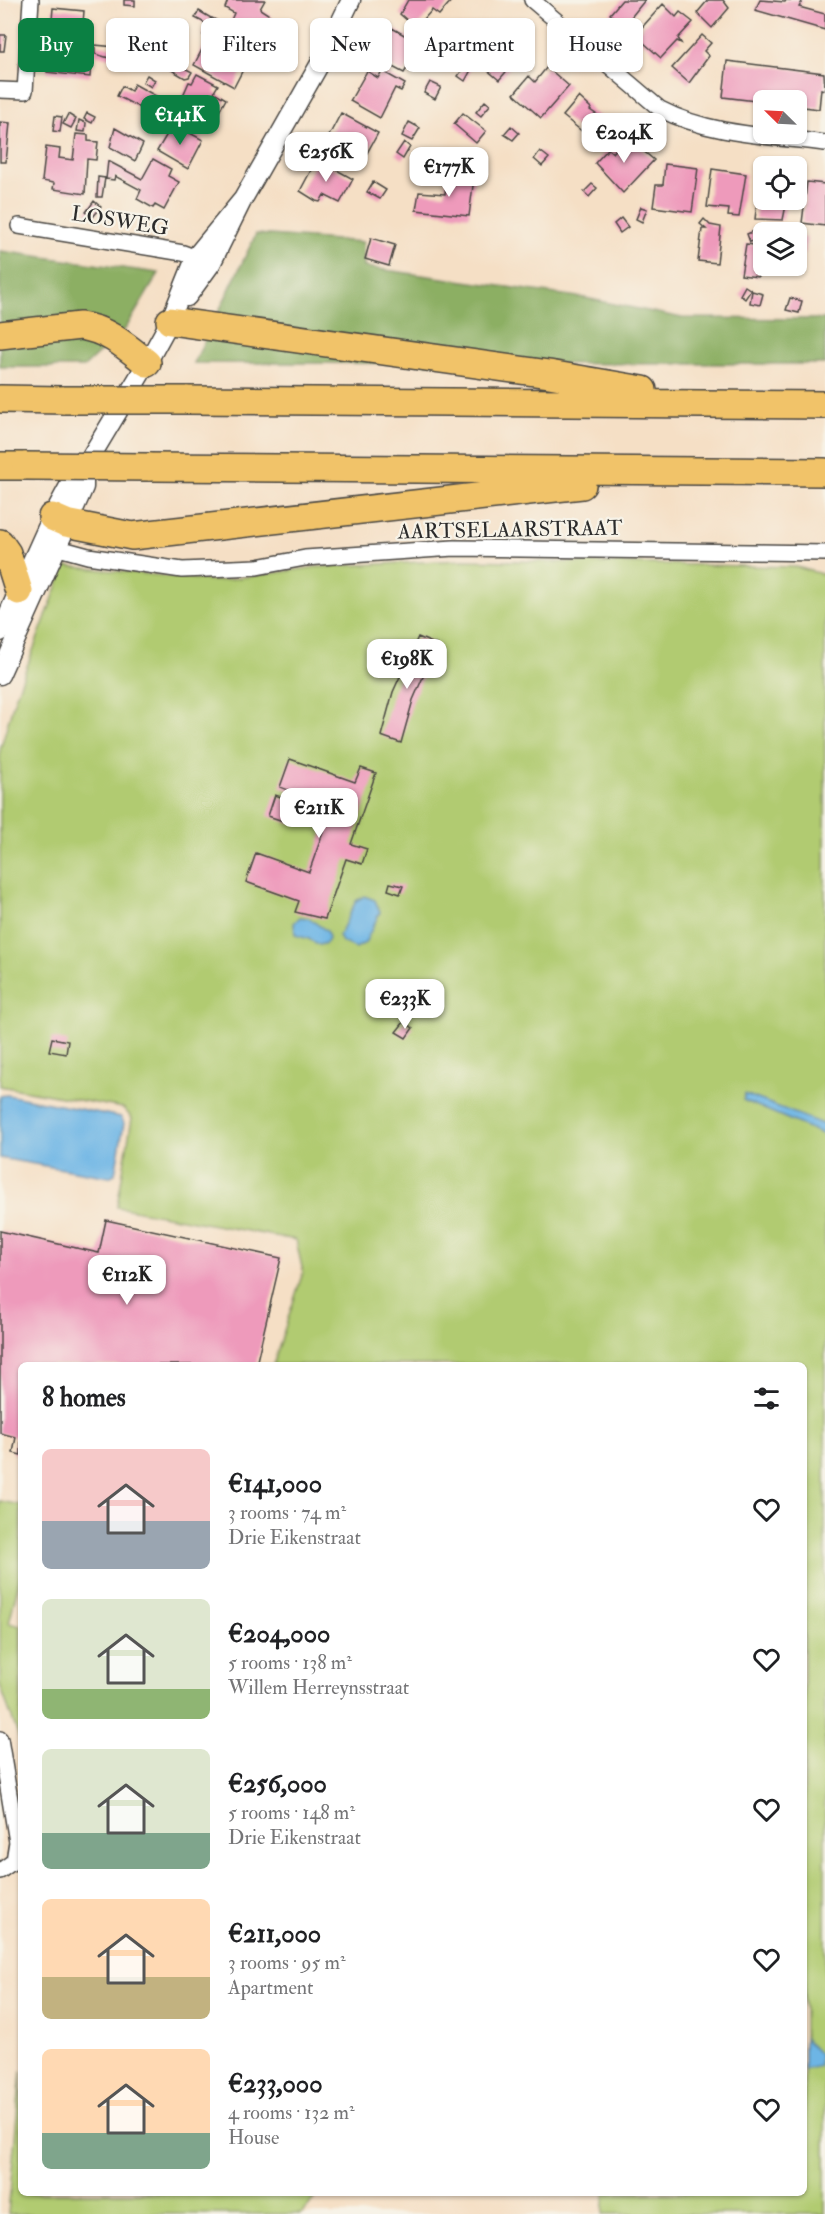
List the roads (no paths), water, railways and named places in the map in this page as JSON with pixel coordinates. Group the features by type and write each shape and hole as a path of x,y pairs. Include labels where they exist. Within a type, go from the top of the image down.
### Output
{"highway":[{"path":"170,321 549,374 721,404"},
{"path":"0,335 81,326 93,327 114,338 147,363"},
{"path":"0,399 825,405"},
{"path":"13,466 825,472"},
{"path":"58,529 132,536 699,471"},
{"path":"0,543 7,553 19,591"}],"street":[{"path":"0,90 25,91 31,0"},
{"path":"0,632 19,591 84,487 84,468 147,363 204,260 243,199 322,60 351,0"},
{"path":"532,0 660,109 680,119 721,130 825,143"},
{"name":"LOSWEG","path":"19,226 204,260"},
{"path":"0,675 58,529"},
{"name":"AARTSELAARSTRAAT","path":"58,529 88,556 182,570 257,567 305,558 454,548 825,553"},
{"path":"0,1739 17,1842 14,1861 0,1871"}],"water":[{"path":"364,896 375,900 380,912 365,943 356,948 342,942 339,936 356,901"},
{"path":"300,917 308,918 327,931 329,938 326,943 319,945 295,935 294,923"},
{"path":"745,1094 825,1125 825,1135 743,1100"},
{"path":"7,1095 121,1117 124,1123 115,1174 109,1177 0,1158 0,1096"},
{"path":"807,2041 820,2055 819,2066 807,2069"}]}
